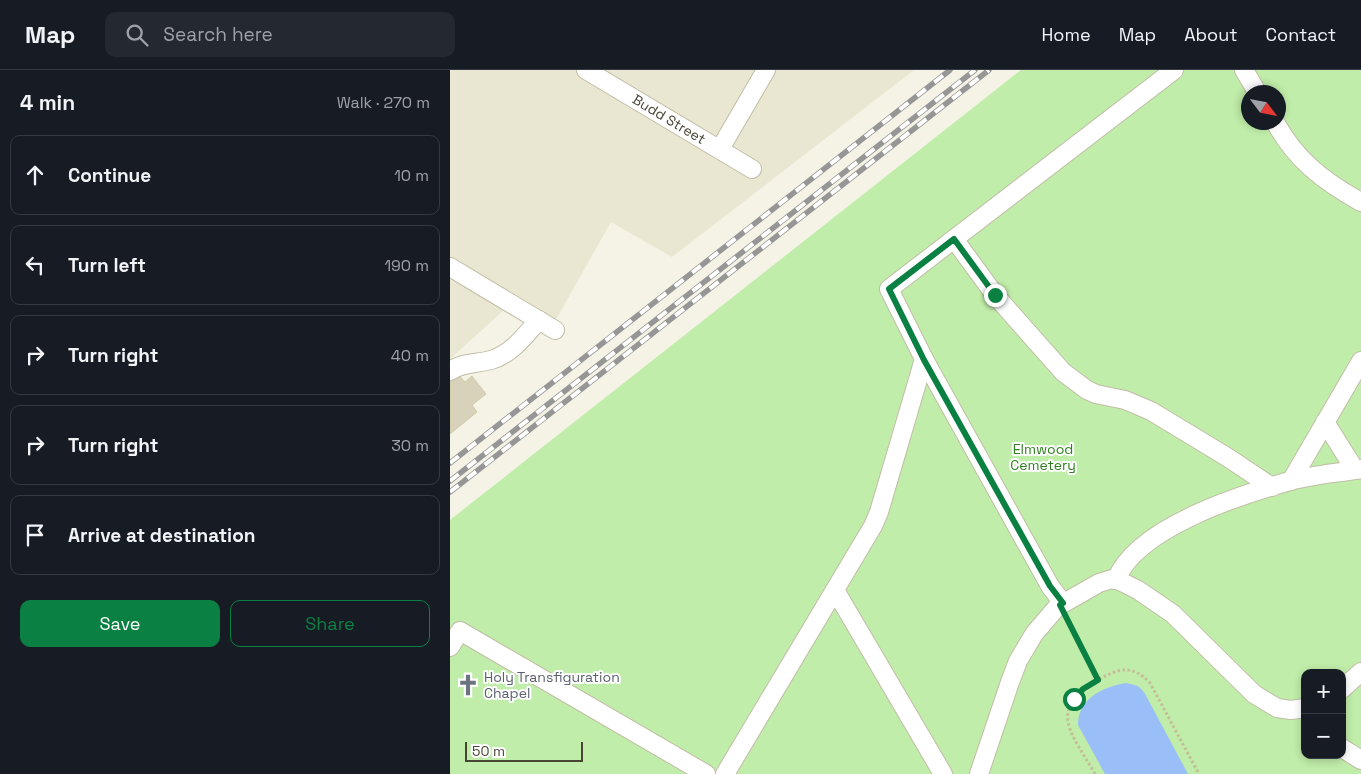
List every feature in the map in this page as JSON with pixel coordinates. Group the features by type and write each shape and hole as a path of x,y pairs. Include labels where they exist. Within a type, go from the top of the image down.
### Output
{"street":[{"name":"Budd Street","path":"586,70 752,168"},
{"path":"720,149 766,70"},
{"path":"1062,604 1050,586 924,360 889,289 1174,70"},
{"path":"1244,70 1253,85"},
{"path":"1279,130 1286,142 1311,169 1361,202"},
{"path":"954,239 995,295 1063,372 1076,383 1096,394 1125,400 1151,411 1272,487"},
{"path":"450,267 555,330"},
{"path":"450,371 456,366 493,360 516,346 539,320"},
{"path":"725,774 873,526 879,512 924,360"},
{"path":"1291,481 1361,361"},
{"path":"1116,580 1120,570 1128,560 1146,543 1170,527 1197,513 1291,481 1358,470 1325,422"},
{"path":"978,774 1018,661 1034,634 1046,618 1062,604 1099,583 1112,579 1150,597 1174,614 1254,694 1277,708 1291,710 1301,709"},
{"path":"835,590 943,774"},
{"path":"450,647 460,631 706,774"},
{"path":"1346,685 1361,672"},
{"path":"1346,751 1361,760"}],"path":[{"path":"1062,604 1098,680"},
{"path":"1095,774 1069,726 1067,712 1078,693 1098,680 1128,669 1144,677 1150,683 1200,774"}],"shaded area":[{"path":"450,70 914,70 672,257 611,222 554,323 516,299 450,359"}],"green space":[{"name":"Elmwood Cemetery","path":"1021,70 1361,70 1361,774 450,774 450,520"}],"water":[{"path":"1126,683 1138,686 1144,692 1188,774 1105,774 1078,725 1079,716 1082,708 1093,695 1109,687"}],"building":[{"path":"457,373 465,382 472,376 486,394 472,405 477,412 450,434 450,379"}],"railway":[{"path":"450,463 950,70"},
{"path":"450,481 975,70"},
{"path":"450,492 989,70"}],"place":[{"name":"Holy Transfiguration Chapel","path":"468,685"}],"route":[{"path":"995,295 954,239 889,289 924,360 1050,586 1063,603 1060,605 1098,680 1083,689 1074,699"}]}
